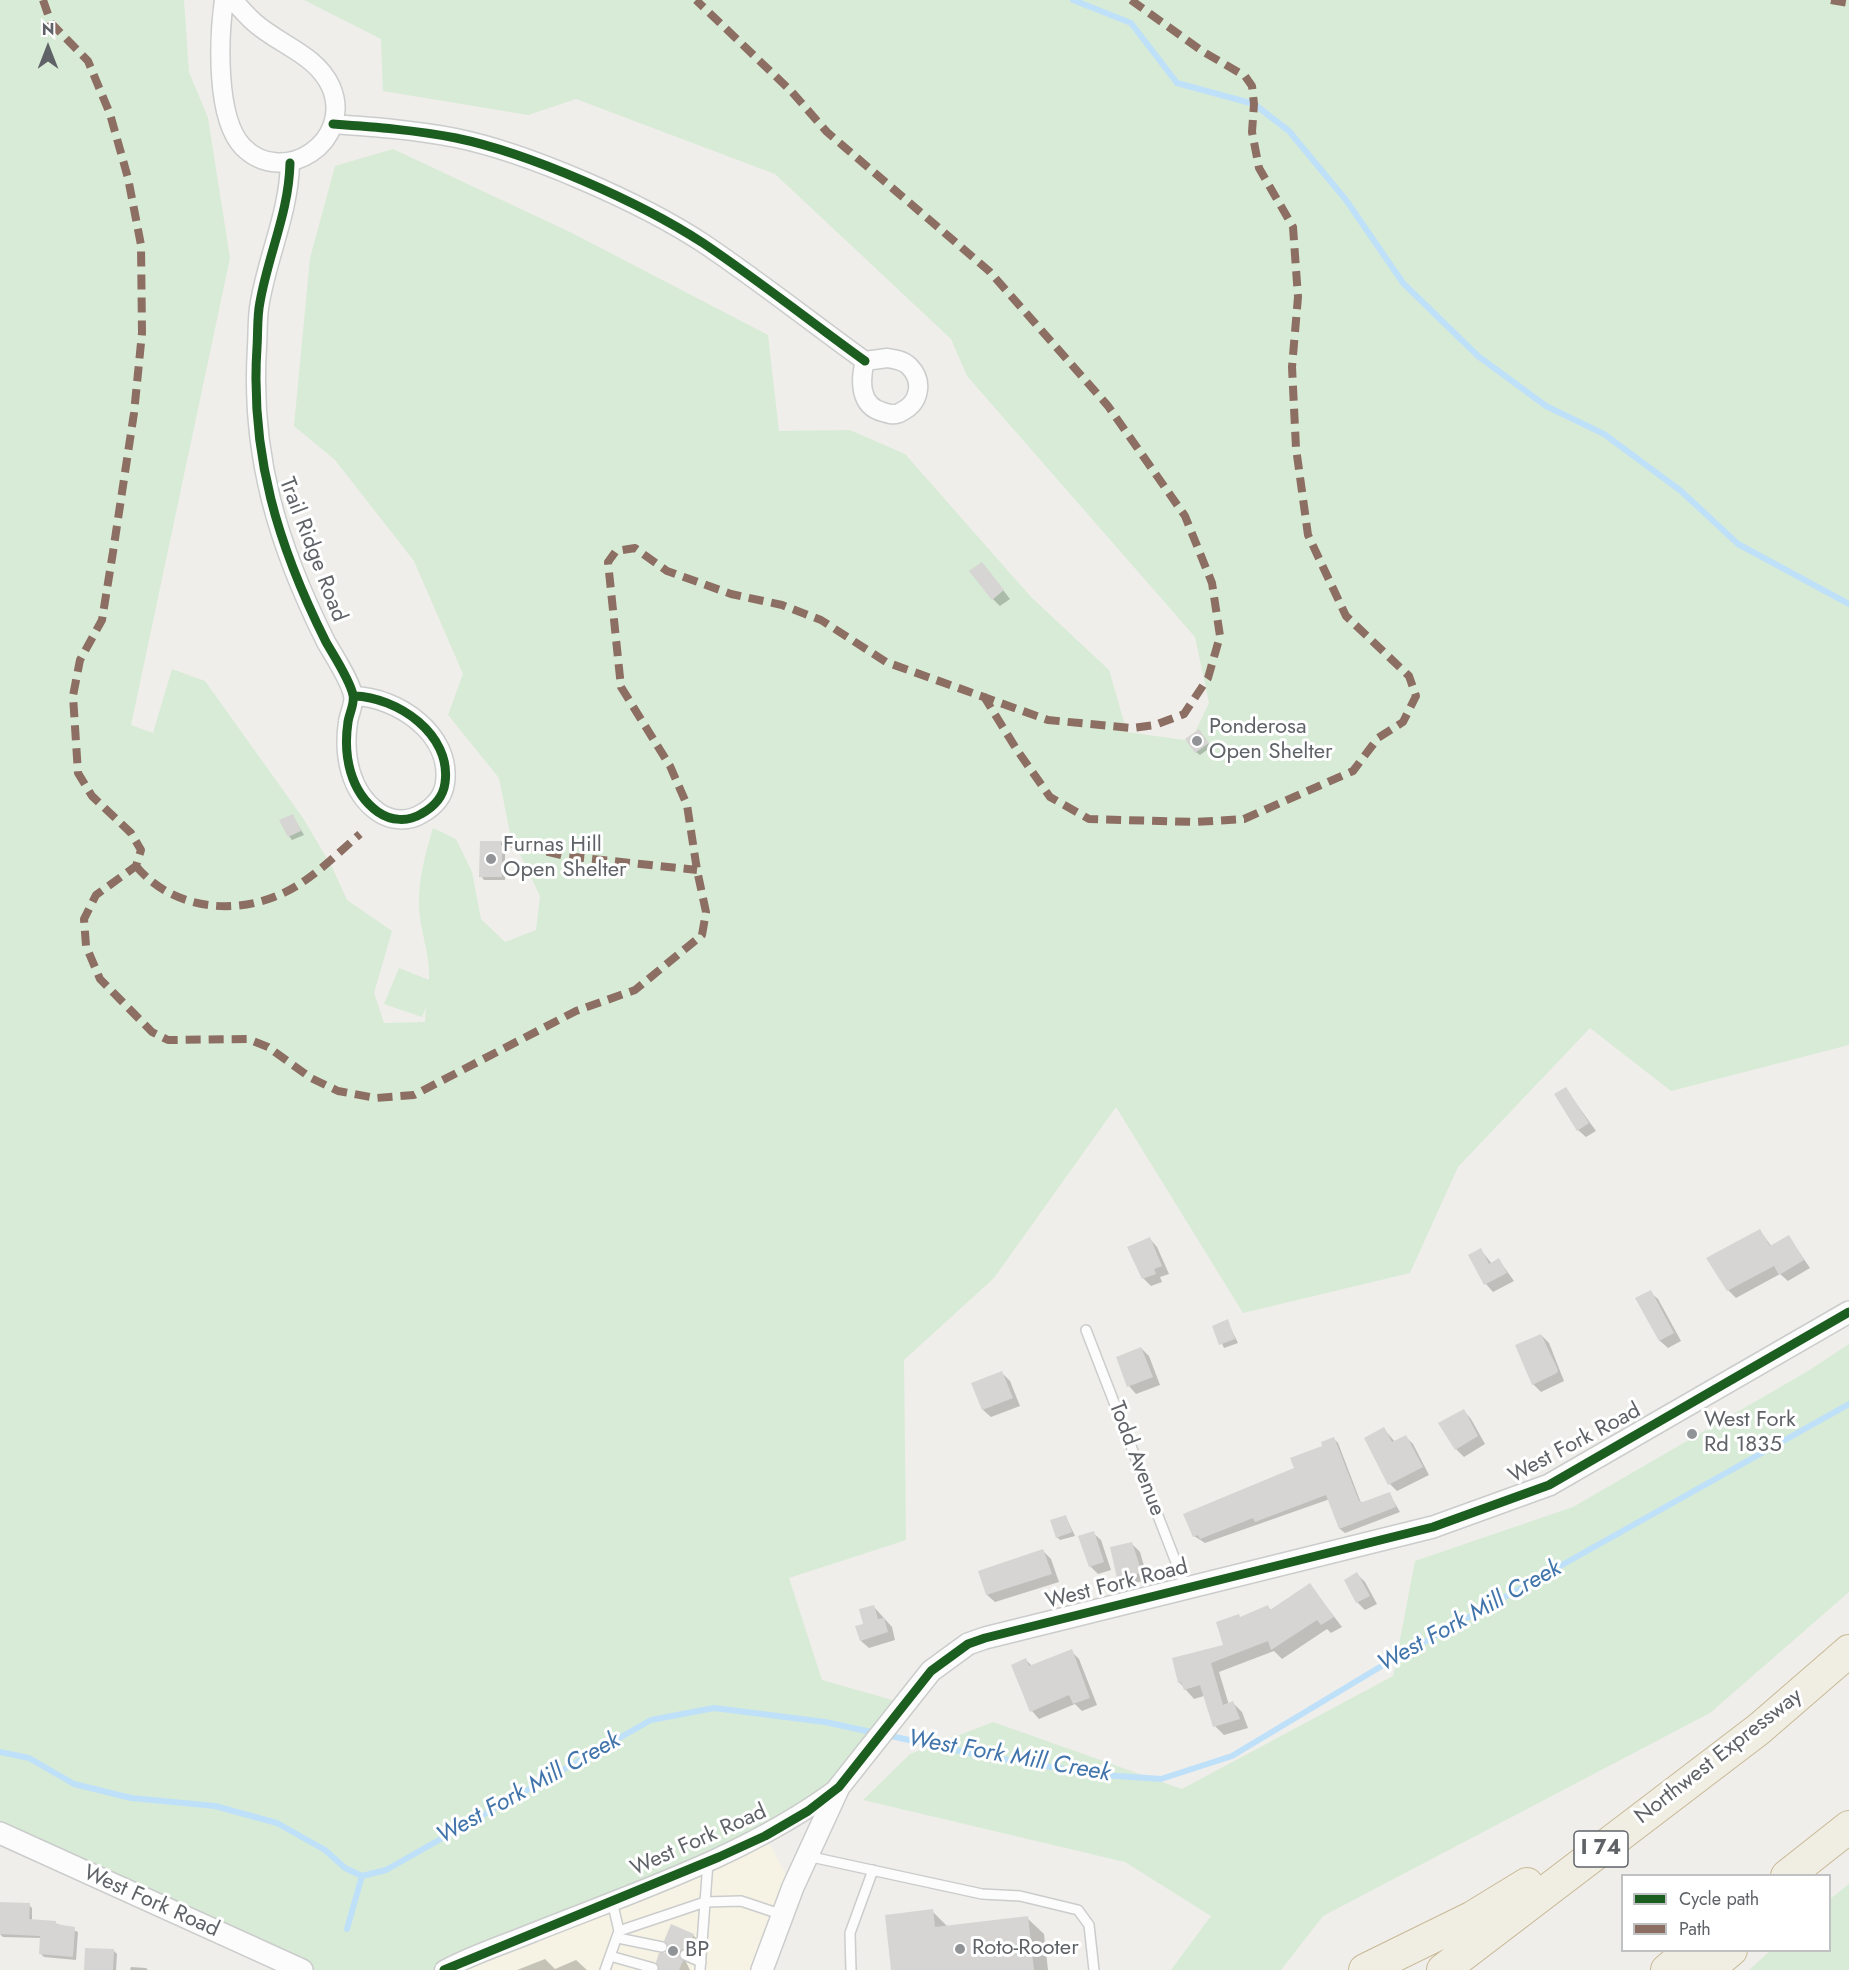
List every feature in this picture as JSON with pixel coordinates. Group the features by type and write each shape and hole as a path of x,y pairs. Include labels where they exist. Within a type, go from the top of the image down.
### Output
{"highway":[{"name":"Northwest Expressway","path":"1443,1970 1760,1729 1849,1651"},
{"path":"1365,1970 1473,1917 1523,1887 1760,1729"},
{"path":"1788,1874 1849,1827"},
{"path":"1821,1874 1849,1849"},
{"path":"1667,1970 1689,1952"},
{"path":"1707,1970 1729,1952"}],"street":[{"path":"224,0 220,58 226,108 241,145 255,156 272,163 290,163 308,156 324,143 333,124 335,105 331,88 320,69 255,24 233,0"},
{"path":"333,124 413,130 458,138 501,150 576,179 702,242 865,361"},
{"name":"Trail Ridge Road","path":"290,163 290,185 282,222 267,266 259,304 255,374 257,436 264,480 274,515 321,632 354,696"},
{"path":"354,696 373,696 392,703 413,716 443,753 446,777 444,793 434,806 419,816 401,820 386,818 362,797 353,780 346,738 354,696"},
{"name":"West Fork Road","path":"444,1970 708,1862 765,1836 808,1811 839,1787 932,1671 968,1644 1433,1527 1549,1485 1849,1312"},
{"path":"762,1970 807,1856 839,1787"},
{"name":"West Fork Road","path":"0,1833 302,1970"}],"lane":[{"name":"Todd Avenue","path":"1086,1330 1186,1588"},
{"path":"807,1856 982,1894 1020,1896 1078,1910 1089,1925 1094,1970"},
{"path":"685,1956 700,1966 708,1862"},
{"path":"851,1970 850,1933 873,1870"},
{"path":"605,1970 618,1935 612,1901"},
{"path":"618,1935 705,1902 741,1901 783,1915"},
{"path":"618,1935 662,1947"},
{"path":"610,1956 653,1968"}],"shaded area":[{"path":"765,1836 793,1887 762,1970 444,1970"}],"green space":[{"path":"0,0 184,0 189,72 208,118 230,258 131,725 153,733 172,669 205,681 303,818 332,867 347,900 392,931 374,993 384,1023 425,1022 426,1007 422,1017 384,1004 399,968 429,980 428,960 420,921 419,892 425,855 433,828 456,839 472,872 481,919 505,942 536,930 540,896 510,833 499,778 448,715 463,674 414,561 335,460 294,426 310,258 335,166 393,149 572,233 768,335 779,431 850,430 905,454 1031,597 1109,670 1127,732 1191,741 1209,703 1195,637 967,376 951,339 775,174 576,99 528,115 383,91 381,39 304,0 1849,0 1849,1045 1671,1091 1590,1028 1458,1167 1410,1273 1243,1313 1116,1107 994,1278 904,1360 906,1540 789,1578 822,1680 906,1704 808,1811 444,1970 302,1970 0,1833"},
{"path":"1849,1344 1849,1592 1710,1713 1323,1916 1281,1970 1171,1970 1211,1916 1125,1862 863,1800 910,1754 993,1722 1182,1789 1393,1676 1415,1561 1573,1507 1808,1371"},
{"path":"1849,1884 1849,1970 1749,1970 1769,1952 1831,1952 1831,1898"}],"building":[{"path":"982,562 1004,590 992,600 969,571"},
{"name":"Ponderosa Open Shelter","path":"1199,729 1209,743 1195,753 1185,739"},
{"path":"293,814 301,831 288,837 279,820"},
{"name":"Furnas Hill Open Shelter","path":"480,841 502,841 502,877 479,877"},
{"path":"1566,1087 1589,1123 1577,1131 1554,1094"},
{"path":"1760,1229 1770,1246 1789,1235 1804,1260 1779,1275 1774,1266 1727,1291 1706,1258"},
{"path":"1150,1237 1162,1266 1154,1269 1156,1274 1142,1279 1127,1247"},
{"path":"1481,1248 1489,1264 1499,1258 1507,1273 1484,1285 1468,1255"},
{"path":"1651,1290 1674,1333 1659,1341 1635,1298"},
{"path":"1228,1319 1235,1339 1219,1345 1212,1326"},
{"path":"1541,1334 1558,1370 1557,1373 1532,1385 1515,1345"},
{"path":"1141,1347 1153,1377 1127,1387 1116,1357"},
{"path":"1002,1371 1013,1398 982,1410 971,1383"},
{"path":"1464,1409 1478,1436 1455,1450 1438,1423"},
{"path":"1384,1427 1392,1442 1406,1435 1423,1467 1388,1485 1364,1438"},
{"path":"1334,1437 1359,1501 1363,1502 1390,1492 1396,1507 1339,1529 1326,1495 1255,1522 1253,1518 1200,1539 1198,1535 1193,1537 1183,1514 1294,1468 1290,1458 1322,1446 1321,1442"},
{"path":"1066,1515 1072,1532 1056,1538 1050,1520"},
{"path":"1094,1531 1104,1562 1089,1567 1078,1536"},
{"path":"1132,1542 1142,1573 1117,1578 1110,1547"},
{"path":"1043,1549 1052,1574 986,1595 978,1571"},
{"path":"1357,1572 1370,1596 1356,1603 1344,1580"},
{"path":"1310,1583 1334,1617 1321,1625 1317,1620 1271,1650 1268,1641 1211,1663 1223,1705 1233,1701 1240,1719 1213,1727 1200,1685 1184,1690 1181,1682 1178,1683 1172,1658 1223,1645 1216,1622 1239,1614 1240,1617 1268,1605 1270,1610"},
{"path":"874,1605 878,1619 884,1618 888,1632 860,1641 855,1626 863,1624 859,1609"},
{"path":"1072,1649 1090,1698 1073,1704 1069,1695 1030,1712 1011,1665 1026,1658 1029,1666"},
{"path":"0,1902 30,1903 29,1919 56,1921 56,1924 75,1927 73,1957 39,1954 40,1936 0,1934"},
{"name":"Roto-Rooter","path":"933,1909 935,1927 1028,1916 1034,1970 891,1970 885,1915"},
{"name":"BP","path":"671,1924 694,1934 688,1949 682,1949 679,1953 683,1961 679,1970 659,1970 656,1962 659,1953 665,1953 668,1949 664,1941"},
{"path":"85,1948 114,1949 113,1970 84,1970"}],"waterway":[{"path":"1073,0 1131,23 1177,83 1254,104 1289,131 1346,200 1403,283 1478,356 1546,406 1604,434 1681,491 1738,544 1849,604"},
{"name":"West Fork Mill Creek","path":"886,1735 983,1756 1102,1775 1161,1779 1232,1756 1380,1667 1849,1404"},
{"name":"West Fork Mill Creek","path":"0,1752 29,1758 74,1784 131,1798 215,1806 277,1823 325,1850 345,1868 362,1876 386,1870 651,1720 714,1708 825,1722 876,1733"},
{"path":"347,1929 362,1876"}],"marked path":[{"path":"43,0 51,23 88,61 110,114 128,178 141,245 142,333 134,413 102,620 80,660 73,696 78,773 92,796 131,833 141,850 136,866 96,895 84,919 86,946 100,979 152,1032 168,1040 248,1039 268,1047 311,1078 338,1091 376,1098 414,1095 576,1011 635,990 702,935 706,912 687,805 670,766 621,687 608,562 616,551 635,548 667,571 731,594 782,605 821,620 886,662 1048,720 1132,728 1155,725 1184,714 1208,678 1220,636 1212,583 1185,516 1108,406 989,271 827,132 791,91 696,0"},
{"path":"983,695 1050,797 1089,819 1195,822 1244,819 1353,771 1378,738 1403,722 1416,696 1409,676 1346,616 1308,535 1296,448 1292,367 1298,297 1293,227 1259,168 1252,132 1254,104 1252,86 1245,76 1202,51 1131,0"},
{"path":"1831,0 1849,3"},
{"path":"136,866 150,880 184,899 202,904 241,905 260,902 290,890 322,867 360,834"},
{"path":"502,841 565,856 697,870"}],"cycle path":[{"path":"333,124 456,138 517,155 583,181 648,211 703,243 865,361"},
{"path":"290,163 286,199 258,313 256,387 263,462 281,535 294,571 353,695 348,722 347,747 348,760 355,783 368,804 378,812 400,819 416,817 434,805 444,788 445,765 440,749 431,734 404,711 371,698 354,696"},
{"path":"444,1970 719,1857 765,1836 808,1811 839,1787 931,1671 968,1644 1433,1527 1549,1485 1849,1312"}],"place":[{"name":"Ponderosa Open Shelter","path":"1197,741"},
{"name":"Furnas Hill Open Shelter","path":"491,859"},
{"name":"West Fork Rd 1835","path":"1692,1434"},
{"name":"Roto-Rooter","path":"960,1949"},
{"name":"BP","path":"673,1951"}]}
